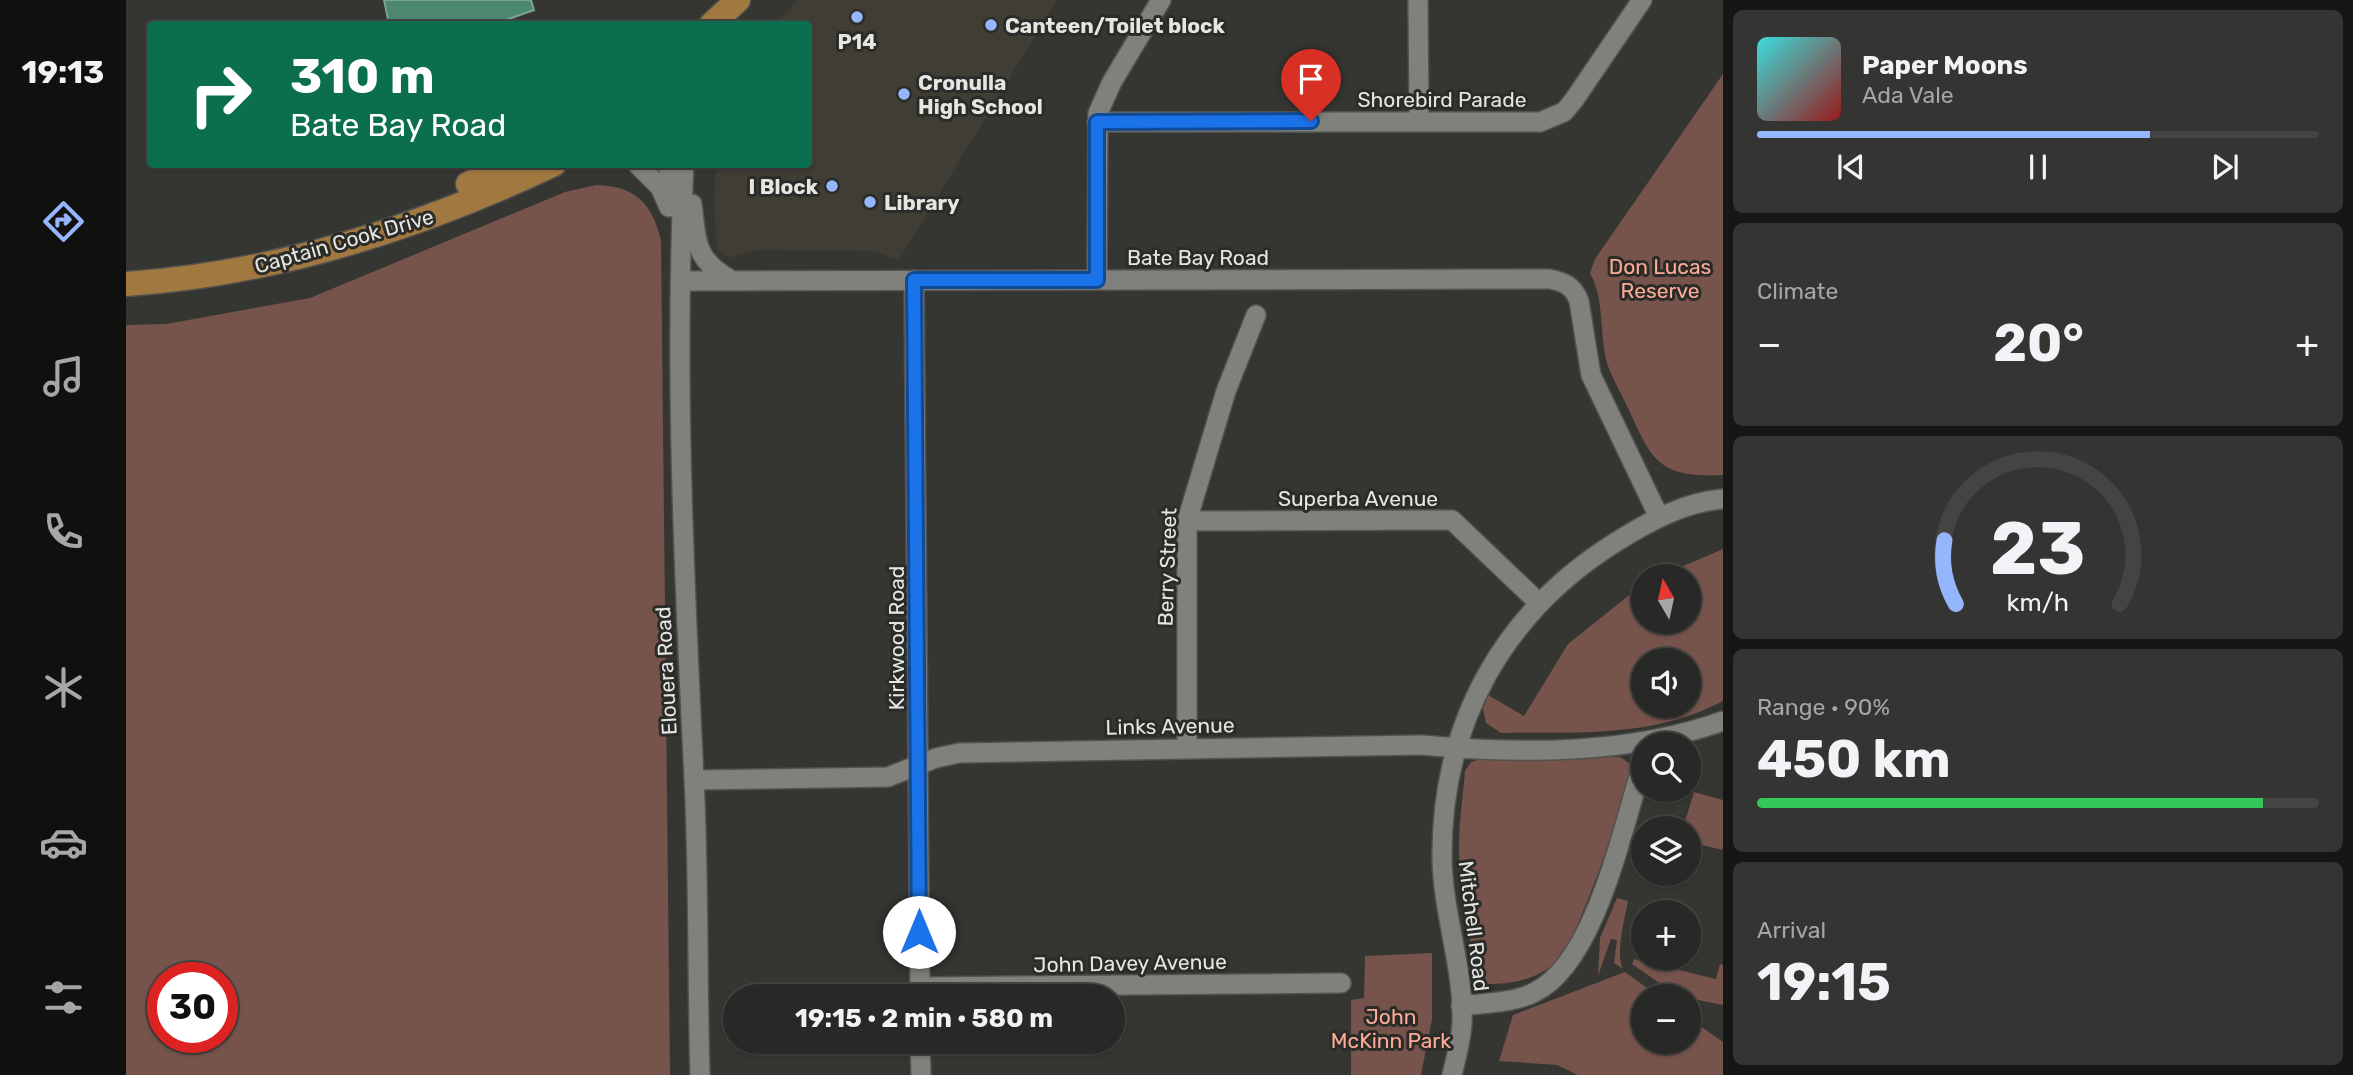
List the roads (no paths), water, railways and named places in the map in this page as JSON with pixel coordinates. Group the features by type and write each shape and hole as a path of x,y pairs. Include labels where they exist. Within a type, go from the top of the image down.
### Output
{"main road":[{"path":"715,21 738,0"},
{"path":"736,21 758,0"},
{"name":"Captain Cook Drive","path":"126,270 232,257 328,236 412,208 503,168"},
{"name":"Captain Cook Drive","path":"126,284 235,271 330,250 423,220 545,168"}],"street":[{"path":"1097,280 1097,122 1112,82 1161,0"},
{"path":"1418,0 1419,121"},
{"name":"Shorebird Parade","path":"1097,122 1540,122 1564,111 1642,0"},
{"path":"641,168 660,187 673,222"},
{"name":"Elouera Road","path":"668,168 680,273"},
{"name":"Elouera Road","path":"685,168 680,273 683,531 694,780 700,1075"},
{"path":"686,168 695,241 708,264 733,281"},
{"name":"Bate Bay Road","path":"680,273 733,281 1549,279 1563,282 1575,292 1591,375 1659,517"},
{"name":"Kirkwood Road","path":"914,280 920,984"},
{"name":"Berry Street","path":"1187,749 1187,521 1226,391 1256,315"},
{"name":"Mitchell Road","path":"1452,1075 1460,1038 1461,1006 1443,890 1444,816 1457,748 1482,683 1516,628 1538,602 1591,558 1659,517 1723,499"},
{"name":"Superba Avenue","path":"1187,521 1452,520 1538,602"},
{"name":"Links Avenue","path":"1685,732 1723,721"},
{"name":"Links Avenue","path":"694,780 898,775 959,753 1421,745 1457,748 1584,748 1631,744"},
{"path":"1461,1006 1518,999 1536,992 1567,966 1591,927 1631,801"},
{"name":"John Davey Avenue","path":"1125,987 1341,983"},
{"path":"920,1054 921,1075"}],"place":[{"name":"P14","path":"857,17"},
{"name":"Canteen/Toilet block","path":"991,25"},
{"name":"Cronulla High School","path":"904,94"},
{"name":"I Block","path":"832,186"},
{"name":"Library","path":"870,202"}],"park label":[{"name":"Don Lucas Reserve","path":"1660,278"},
{"name":"John McKinn Park","path":"1391,1028"}]}
